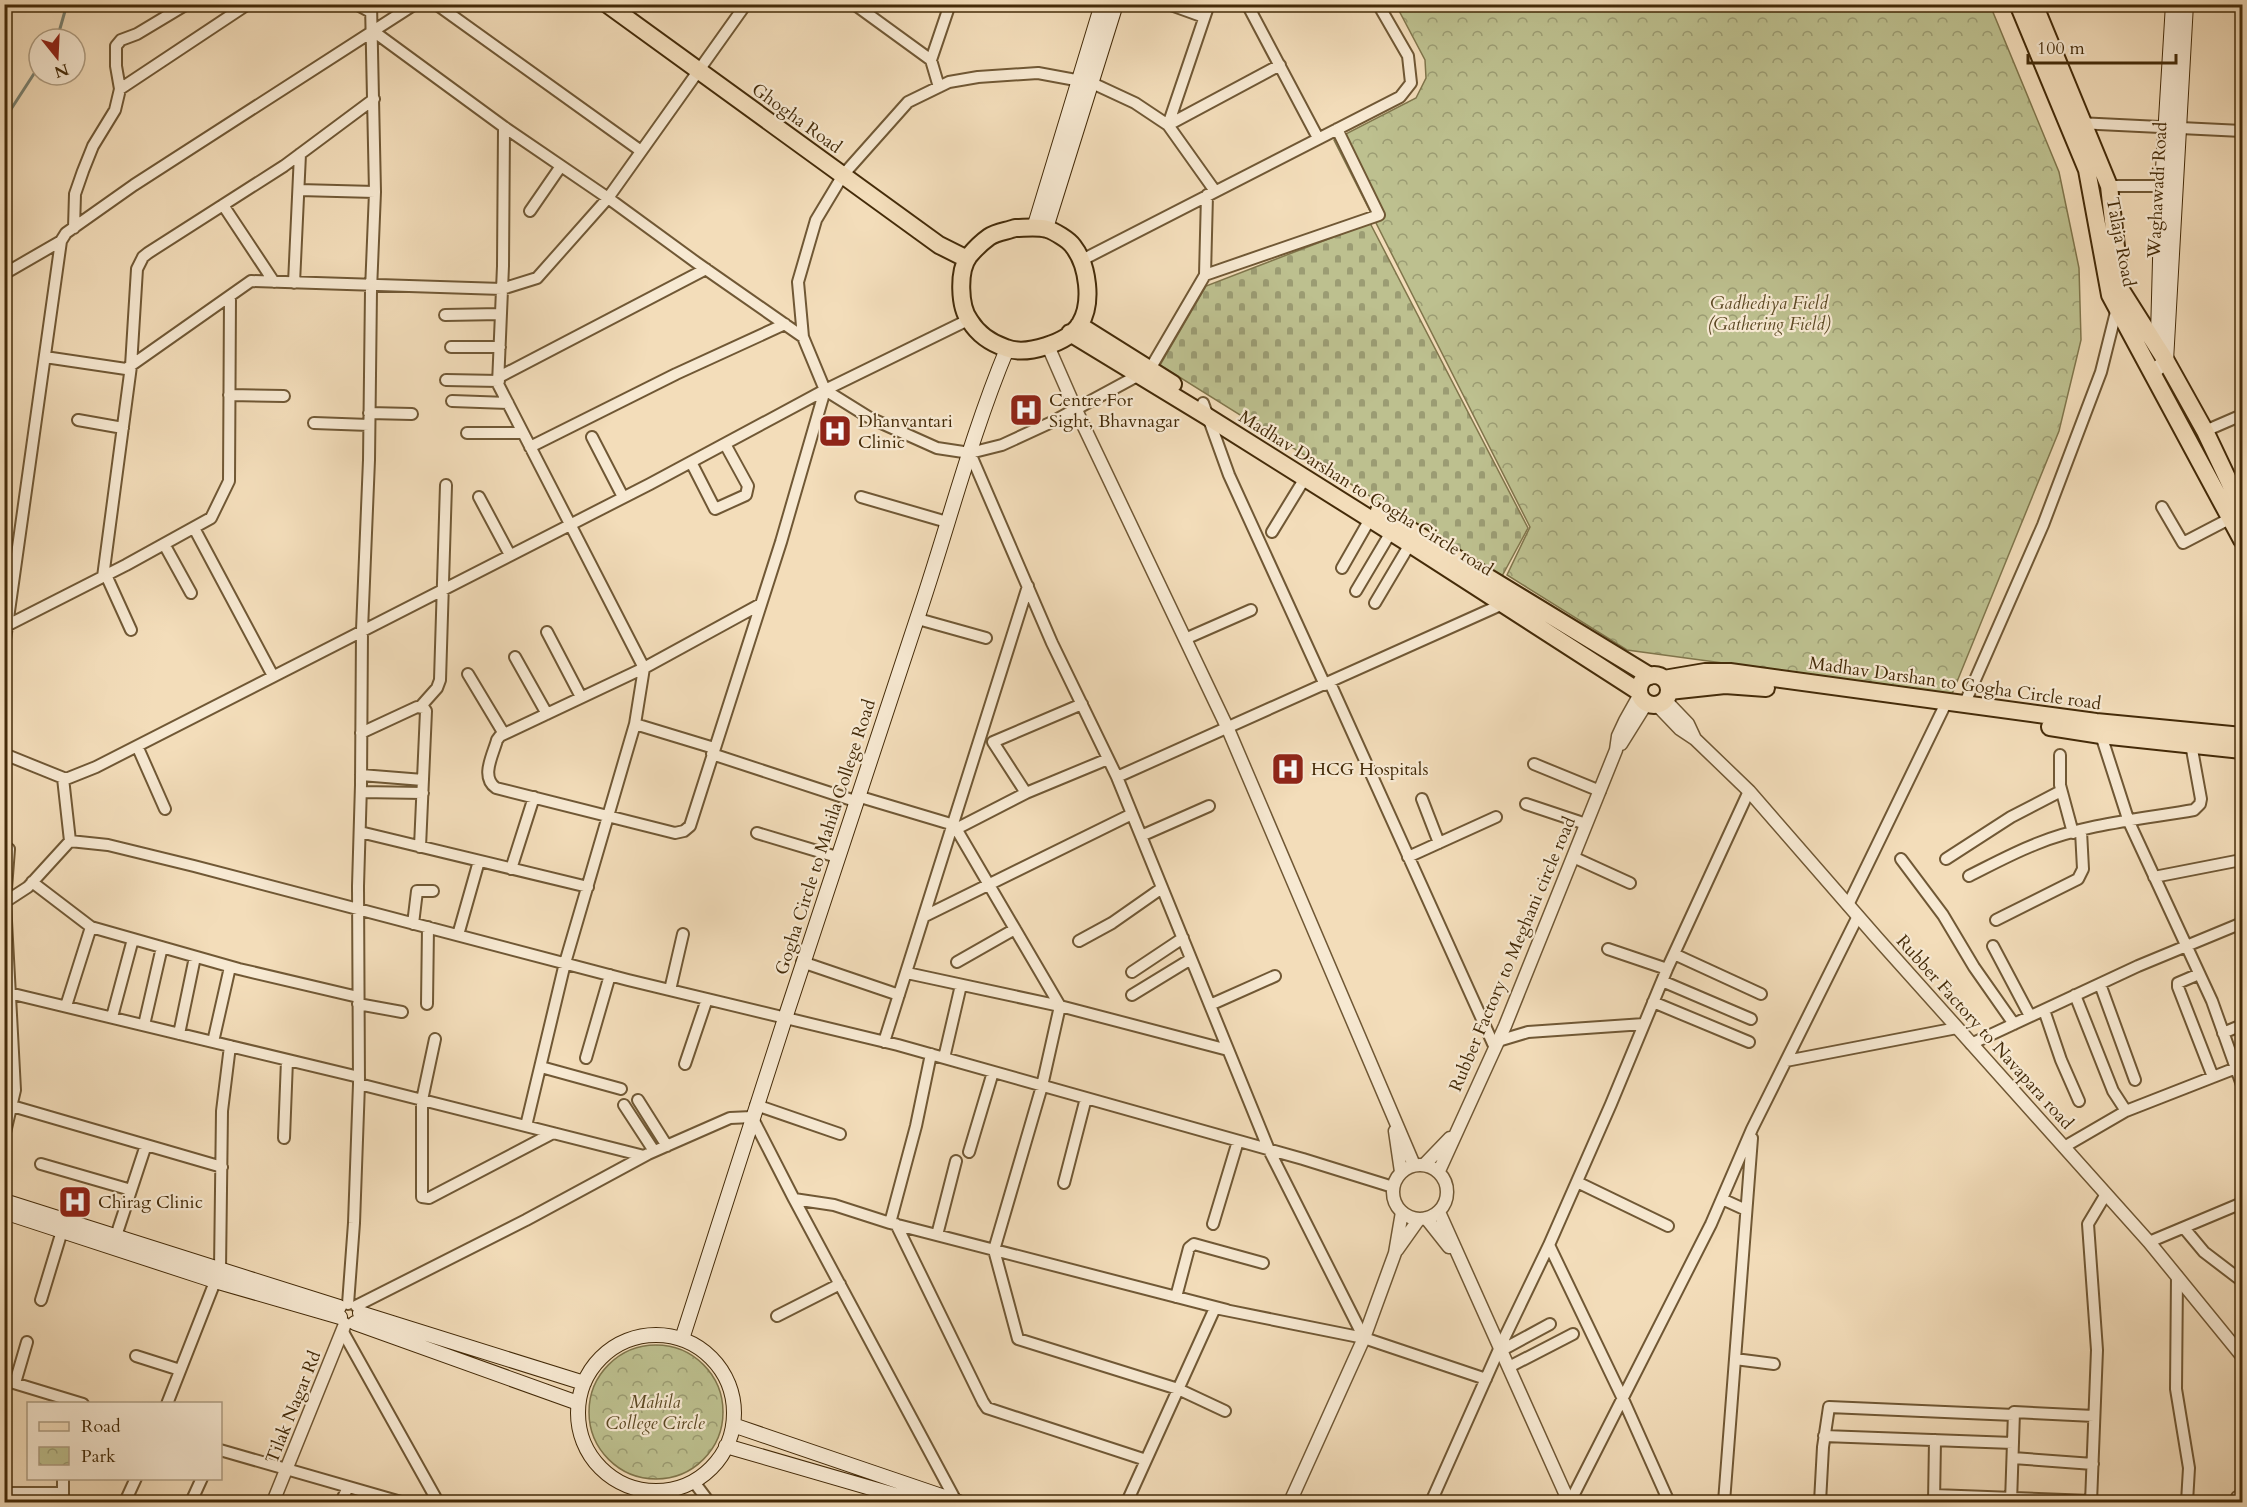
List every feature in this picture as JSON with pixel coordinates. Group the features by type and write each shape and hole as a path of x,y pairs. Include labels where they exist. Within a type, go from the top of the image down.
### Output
{"main road":[{"name":"Ghogha Road","path":"607,4 939,245 967,259"},
{"path":"1085,82 1102,4"},
{"path":"1040,228 1085,82 1116,4"},
{"name":"Talaja Road","path":"2018,4 2037,32 2076,124 2109,186 2121,290 2237,513"},
{"name":"Talaja Road","path":"2034,4 2037,32"},
{"name":"Waghawadi Road","path":"2156,361 2162,186 2172,129 2173,4"},
{"name":"Waghawadi Road","path":"2156,361 2172,129 2186,4"},
{"name":"Talaja Road","path":"2076,124 2087,170 2107,282 2117,307 2205,431 2237,513 2242,540"},
{"path":"1015,228 1040,228 1072,243 1082,260 1088,294 1075,329 1048,346 1026,350 1007,349 984,338 968,320 961,297 962,278 967,259 990,236 1015,228"},
{"name":"Madhav Darshan to Gogha Circle road","path":"1075,329 1512,600 1654,693"},
{"name":"Gogha Circle to Mahila College Road","path":"682,1339 802,962 918,619 969,453 992,384 1007,349"},
{"name":"Madhav Darshan to Gogha Circle road","path":"1206,410 1305,478 1410,544 1512,600"},
{"path":"1654,693 1738,685 1945,706 2242,750"},
{"name":"Madhav Darshan to Gogha Circle road","path":"1945,706 1965,705 2099,728 2242,736"},
{"path":"4,1201 116,1236 218,1275"},
{"path":"4,1212 348,1316 584,1383"},
{"path":"348,1316 578,1403"},
{"path":"657,1334 682,1339 704,1351 721,1369 732,1392 735,1417 726,1446 715,1465 694,1482 676,1489 634,1496 594,1463 582,1441 577,1416 580,1391 584,1383 591,1368 609,1350 632,1338 657,1334"},
{"path":"733,1425 956,1502"},
{"path":"726,1446 919,1503"}],"street":[{"path":"74,228 75,194 83,171 93,146 116,110 120,89 116,66 116,46 121,40 137,34 187,4"},
{"path":"120,89 248,4"},
{"path":"356,4 371,8 375,192 362,630 358,909 359,1081 348,1316 438,1503"},
{"path":"4,646 61,241 66,233 134,185 415,4"},
{"path":"436,4 641,151"},
{"path":"45,357 126,369 251,281 371,287 502,289 537,278 608,198 746,4"},
{"path":"854,4 931,60"},
{"path":"939,87 931,60 950,4"},
{"path":"1168,4 1204,17"},
{"path":"1168,124 1209,4"},
{"path":"1247,4 1318,138"},
{"path":"1082,260 1400,97 1411,83 1408,56 1378,4"},
{"path":"373,31 504,127 802,336"},
{"path":"1168,124 1280,65"},
{"path":"1038,73 1085,82 1135,103 1168,124 1211,193 1205,275 1144,372 1076,410 1002,445 969,453 937,448 870,418 825,390 802,336 798,282 816,220 843,175 908,102 939,87 949,82 978,77 1038,73"},
{"path":"131,630 104,576 131,366 139,263 148,253 300,154 374,99"},
{"path":"2076,124 2242,131"},
{"path":"504,127 499,379 508,403 569,525 644,668 635,724 565,963 526,1126"},
{"path":"1205,275 1379,215 1337,129"},
{"path":"294,283 300,154"},
{"path":"530,211 561,166"},
{"path":"2109,186 2162,186"},
{"path":"299,190 375,192"},
{"path":"223,205 274,282"},
{"path":"4,274 61,241"},
{"path":"446,380 499,379 706,269"},
{"path":"1965,705 2048,514 2101,372 2121,290"},
{"path":"8,625 212,518 229,481 230,296"},
{"path":"445,315 501,314"},
{"path":"4,754 66,779 96,767 138,748 273,676 691,462 825,390 968,320"},
{"path":"530,447 676,374 785,324"},
{"path":"1048,346 1076,410 1228,729 1392,1112 1419,1165 1438,1171 1447,1187 1444,1204 1439,1212 1422,1219 1395,1253"},
{"path":"451,347 500,347"},
{"path":"760,604 644,668 504,734 497,740 488,779 496,788 675,833 684,831 690,826 760,604 825,390"},
{"path":"229,395 284,396"},
{"path":"452,401 508,403"},
{"path":"1206,410 1229,476 1496,1045 1528,1032 1644,1024"},
{"path":"369,413 412,414"},
{"path":"2205,431 2242,415"},
{"path":"78,420 123,428"},
{"path":"314,423 369,425"},
{"path":"466,433 523,433"},
{"path":"592,437 623,497"},
{"path":"691,462 715,509 747,495 748,486 725,444"},
{"path":"969,453 1117,777 1269,1150 1365,1338"},
{"path":"1272,532 1305,478"},
{"path":"361,733 421,706 437,688 440,680 446,485"},
{"path":"479,497 510,555"},
{"path":"861,497 947,522"},
{"path":"2162,507 2182,543 2237,513"},
{"path":"1342,568 1370,519"},
{"path":"194,528 273,676"},
{"path":"1356,591 1391,532"},
{"path":"164,544 191,594"},
{"path":"1375,603 1410,544"},
{"path":"884,1042 955,827 1028,586"},
{"path":"1117,777 1512,600"},
{"path":"1185,639 1251,610"},
{"path":"918,619 986,638"},
{"path":"547,632 581,697"},
{"path":"516,657 547,714"},
{"path":"468,674 504,734"},
{"name":"Rubber Factory to Navapara road","path":"1654,693 1688,724 1695,739 1749,791 2149,1242 2242,1356"},
{"name":"Rubber Factory to Meghani circle road","path":"1438,1171 1496,1045 1616,750 1654,693"},
{"path":"1026,793 993,742 1082,704"},
{"path":"420,847 426,711 421,706"},
{"path":"1848,905 1945,706"},
{"path":"635,724 856,798 955,827 1026,793 1108,759"},
{"path":"2099,728 2129,822 2238,1062 2242,1085"},
{"path":"1969,876 2036,844 2077,832 2194,810 2201,799 2191,744"},
{"path":"138,748 165,809"},
{"path":"1996,920 2078,879 2083,869 2077,832 2061,791 2060,755"},
{"path":"1534,764 1600,791"},
{"path":"361,775 423,780"},
{"path":"5,903 32,882 70,841 63,778"},
{"path":"1431,1503 1549,1245 1667,969 1749,791"},
{"path":"1946,859 2011,816 2061,791"},
{"path":"361,792 423,793"},
{"path":"511,869 534,797"},
{"path":"1422,799 1439,843"},
{"path":"1526,804 1586,824"},
{"path":"1141,836 1209,806"},
{"path":"925,916 1132,814"},
{"path":"1408,857 1496,817"},
{"path":"955,827 1060,1006 1042,1086 994,1250 1018,1339 1178,1389 1225,1411"},
{"path":"360,832 588,887"},
{"path":"757,833 837,857"},
{"path":"70,841 108,845 669,990 931,1054 1393,1187"},
{"path":"4,1137 12,1106 9,1093 9,993 5,903 9,849"},
{"path":"1574,857 1630,883"},
{"path":"1901,860 1943,915 1974,967 2014,1023"},
{"path":"458,935 479,861"},
{"path":"2154,877 2236,861"},
{"path":"32,882 91,927 230,967 402,1012"},
{"path":"1079,941 1112,923 1162,888"},
{"path":"413,924 417,891 434,891"},
{"path":"1570,1503 1722,1199 1752,1129 1858,916"},
{"path":"1971,1044 2075,995 2242,923"},
{"path":"66,1006 91,927"},
{"path":"427,1004 428,927"},
{"path":"957,962 1015,930"},
{"path":"669,990 683,934"},
{"path":"1132,972 1183,938"},
{"path":"112,1017 133,939"},
{"path":"1993,946 2030,1016"},
{"path":"144,1025 162,947"},
{"path":"1608,949 1667,969"},
{"path":"1674,954 1761,994"},
{"path":"178,1034 195,957"},
{"path":"1132,995 1191,958"},
{"path":"802,962 899,995"},
{"path":"213,1042 230,967"},
{"path":"907,973 1060,1006 1228,1050"},
{"path":"2199,974 2178,983 2178,987 2213,1077"},
{"path":"586,1058 610,975"},
{"path":"1210,1005 1275,975"},
{"path":"1662,981 1752,1019"},
{"path":"2100,984 2136,1080"},
{"path":"944,1058 961,985"},
{"path":"9,993 287,1060 422,1100 553,1133 649,1154"},
{"path":"2075,995 2113,1091 2126,1111"},
{"path":"685,1065 707,999"},
{"path":"1653,1002 1749,1042"},
{"path":"2044,1010 2061,1060 2079,1101"},
{"path":"2223,1033 2242,1025"},
{"path":"1786,1061 1957,1028"},
{"path":"435,1039 422,1100 421,1194 425,1198 429,1198 553,1133"},
{"path":"168,1402 218,1275 222,1111 230,1046"},
{"path":"931,1054 893,1224 983,1402 987,1408 1146,1460"},
{"path":"284,1138 287,1060"},
{"path":"2064,1147 2126,1111 2213,1077 2238,1062"},
{"path":"541,1067 621,1089"},
{"path":"969,1152 993,1072"},
{"path":"1064,1184 1086,1098"},
{"path":"638,1100 667,1146"},
{"path":"12,1106 222,1167"},
{"path":"624,1106 649,1154"},
{"path":"348,1316 649,1154 730,1118 754,1111 840,1134"},
{"path":"754,1111 794,1199 956,1502"},
{"path":"1392,1112 1401,1172 1393,1187 1396,1205 1402,1212 1422,1219 1460,1259"},
{"path":"1724,1503 1752,1129"},
{"path":"1401,1172 1419,1165 1455,1133"},
{"path":"1213,1224 1238,1141"},
{"path":"116,1236 146,1145"},
{"path":"937,1235 956,1161"},
{"path":"41,1164 131,1190"},
{"path":"1577,1182 1668,1226"},
{"path":"1935,1440 1934,1499 2091,1502 2097,1350 2088,1224 2106,1194"},
{"path":"794,1199 834,1205 893,1224 1227,1310"},
{"path":"1722,1199 1746,1210"},
{"path":"2149,1242 2242,1203"},
{"path":"1290,1503 1365,1338 1395,1253 1402,1212"},
{"path":"1439,1212 1570,1503"},
{"path":"2184,1228 2204,1252 2242,1281"},
{"path":"41,1300 62,1231"},
{"path":"1176,1297 1190,1248 1194,1244 1263,1263"},
{"path":"1549,1245 1623,1398 1669,1503"},
{"path":"2177,1276 2176,1389 2189,1468 2187,1503"},
{"path":"777,1316 840,1284"},
{"path":"1127,1503 1215,1308 1365,1338 1486,1379"},
{"name":"Tilak Nagar Rd","path":"273,1503 348,1316"},
{"path":"1501,1349 1550,1324"},
{"path":"1509,1367 1574,1334"},
{"path":"27,1342 10,1381 61,1400"},
{"path":"136,1356 180,1370"},
{"path":"1735,1359 1774,1364"},
{"path":"1820,1503 1824,1436 1829,1407 2014,1415"},
{"path":"2011,1500 2014,1412 2094,1416"},
{"path":"1824,1436 2013,1443"},
{"path":"222,1451 288,1468 401,1503"},
{"path":"2013,1458 2092,1464"},
{"path":"6,1493 63,1498 63,1480"},
{"path":"125,1503 136,1480"},
{"path":"191,1503 202,1480"},
{"path":"694,1482 709,1503"},
{"path":"341,1503 348,1487"}],"green space":[{"name":"Gadhediya Field (Gathering Field)","path":"1396,5 1990,5 2059,172 2079,268 2081,340 2059,431 1952,694 1627,650 1507,575 1530,527 1334,140 1416,98 1426,78 1425,60"},
{"path":"1370,223 1528,528 1501,578 1160,365 1206,286"},
{"name":"Mahila College Circle","path":"656,1345 682,1350 703,1365 718,1386 723,1412 718,1438 703,1459 682,1474 656,1479 630,1474 609,1459 594,1438 589,1412 594,1386 609,1365 630,1350"}],"waterway":[{"path":"60,27 67,4"},
{"path":"4,120 27,85"}],"place":[{"name":"Centre For Sight, Bhavnagar","path":"1026,410"},
{"name":"Dhanvantari Clinic","path":"835,431"},
{"name":"HCG Hospitals","path":"1288,769"},
{"name":"Chirag Clinic","path":"75,1202"}]}
